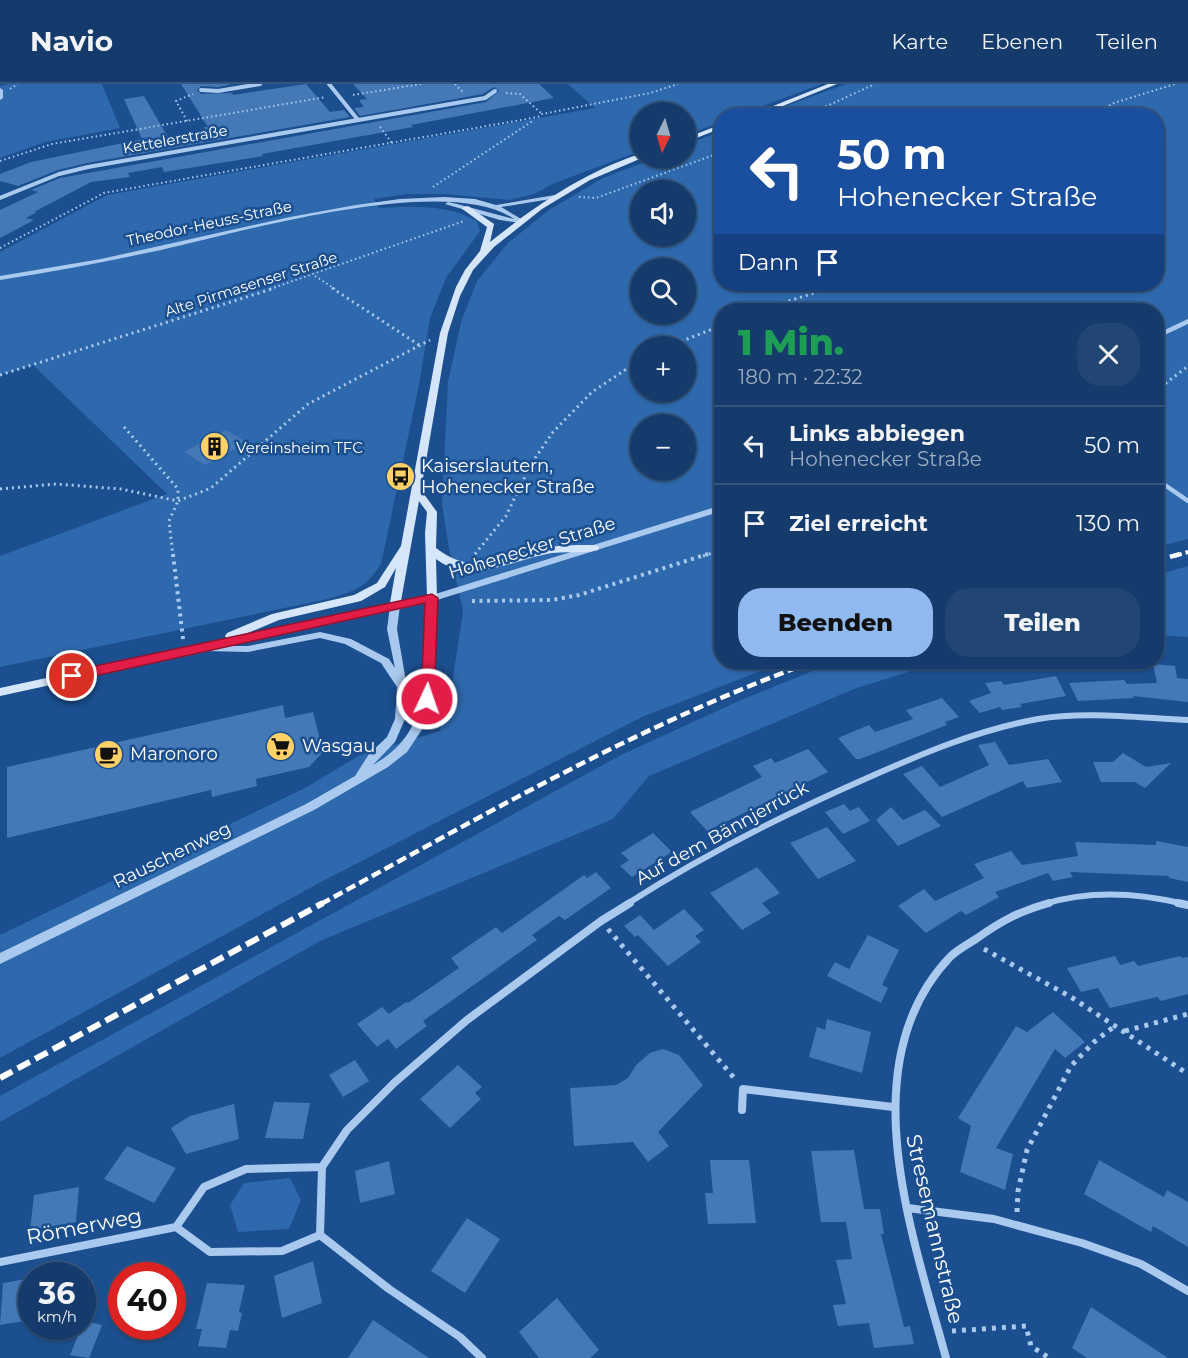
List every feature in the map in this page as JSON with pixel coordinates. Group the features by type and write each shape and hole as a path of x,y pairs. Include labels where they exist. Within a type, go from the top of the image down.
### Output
{"main road":[{"path":"772,108 834,84"},
{"path":"696,136 714,129"},
{"path":"395,606 449,314 465,278 484,251 521,221 578,183 630,160"},
{"path":"465,208 491,226 484,251"},
{"path":"417,491 432,512 429,533 432,550 432,598"},
{"path":"202,648 276,617 357,598 381,585 406,545"},
{"path":"432,550 452,564 475,568 550,550 594,548"},
{"name":"Hohenecker Straße","path":"0,692 432,598"}],"street":[{"path":"201,90 218,91 260,84"},
{"path":"329,84 358,120"},
{"path":"0,90 0,98"},
{"name":"Kettelerstraße","path":"0,198 59,174 88,167 485,98 495,91"},
{"path":"494,205 555,197"},
{"name":"Theodor-Heuss-Straße","path":"424,200 521,221"},
{"name":"Theodor-Heuss-Straße","path":"0,278 328,211 379,203 465,200 504,208 521,221"},
{"path":"1164,333 1188,321"},
{"path":"1164,484 1188,501"},
{"name":"Hohenecker Straße","path":"432,598 714,510"},
{"name":"Rauschenweg","path":"0,960 310,807 358,777 384,764 403,749 418,728 427,699 432,598"},
{"name":"Rauschenweg","path":"358,777 391,739 400,719 402,687 392,629 395,606"},
{"path":"202,648 248,649 320,635 348,640 385,661 402,687"},
{"name":"Auf dem Bännjerrück","path":"322,1167 346,1130 394,1083 467,1020 601,921 679,871 794,810 915,756 974,735 1039,720 1103,716 1188,720"},
{"name":"Stresemannstraße","path":"946,1358 924,1282 908,1208 897,1155 893,1107 896,1070 915,1008 927,985 947,960 970,940 1024,910 1076,898 1127,894 1188,905"},
{"path":"742,1110 743,1089 893,1107"},
{"path":"322,1167 320,1235 282,1251 210,1252 176,1227 204,1187 246,1169 322,1167"},
{"path":"908,1208 993,1219 1082,1243 1141,1264 1188,1291"},
{"name":"Römerweg","path":"0,1262 176,1227"},
{"path":"320,1235 389,1289 460,1337 482,1358"}],"path":[{"path":"0,161 52,144 421,84"},
{"path":"428,190 542,114 650,93 678,84"},
{"path":"822,108 875,84"},
{"path":"1104,108 1174,84"},
{"path":"188,121 176,100 201,90"},
{"path":"520,94 542,114"},
{"path":"372,117 393,143"},
{"path":"0,248 104,194 538,117"},
{"path":"596,198 714,155"},
{"name":"Alte Pirmasenser Straße","path":"0,375 314,275 465,220"},
{"path":"314,275 419,345"},
{"path":"782,303 820,291"},
{"path":"696,336 714,329"},
{"path":"0,489 56,484 121,489 178,501 211,488 308,404 430,340"},
{"path":"468,562 492,536 513,505 531,465 555,427 584,396 630,366"},
{"path":"1164,385 1188,366"},
{"path":"124,427 178,489 178,501 169,521 185,652"},
{"path":"447,472 446,465 449,465"},
{"path":"466,602 484,599 524,602 579,595 714,553"},
{"path":"601,921 743,1089"},
{"path":"970,940 1024,973 1071,997 1188,1074"},
{"path":"1124,1031 1188,1014"},
{"path":"1017,1226 1018,1191 1027,1150 1071,1065 1094,1042 1116,1025"},
{"path":"939,1332 1026,1326 1031,1346 1049,1358"}],"shaded area":[{"path":"9,84 102,84 120,128 45,142 0,158 0,86"},
{"path":"568,84 822,84 757,108 714,108 714,125 696,131 696,102 630,102 630,155 555,183 534,194 510,200 445,194 407,194 374,199 379,208 442,209 466,215 477,221 480,231 446,278 430,318 419,385 381,564 375,572 359,588 328,599 0,667 0,556 167,494 33,365 0,375 0,252 107,195 595,108"},
{"path":"846,84 1188,84 1188,539 1164,545 1164,303 714,303 714,669 766,669 642,717 319,883 0,1058 0,935 305,788 360,755 440,731 453,678 463,611 442,504 448,381 462,319 477,281 508,243 549,210 603,178 630,168 696,168 696,141 714,134 714,291 1164,291 1164,108 780,108"},
{"path":"1188,566 1188,637 1164,635 1164,573"},
{"path":"818,669 918,669 854,689 649,776 613,819 320,941 0,1122 0,1096 621,755 741,700"},
{"path":"290,1178 301,1200 289,1229 238,1232 230,1205 244,1183"}],"building":[{"path":"181,84 232,84 218,87 201,86 197,90 201,94 232,93 233,95 306,84 330,112 344,110 350,117 87,163 58,170 18,186 0,181 0,174 31,162 142,139 124,99 144,96 169,139 207,133 204,127 208,127"},
{"path":"353,84 539,84 554,98 411,125 413,127 262,154 263,156 164,172 162,167 128,173 130,177 91,182 34,212 37,212 26,218 34,220 0,238 0,210 38,192 31,190 60,178 486,102 499,91 494,87 483,94 360,116 354,108 364,107 359,100 367,99"},
{"name":"Vereinsheim TFC","path":"226,430 247,442 205,465 184,452"},
{"path":"1164,665 1175,666 1177,678 1188,679 1188,702 1133,696 1134,698 1078,701 1069,683 1124,680 1127,684 1157,683 1154,669 1164,669"},
{"path":"1056,676 1066,696 1020,704 1022,707 1002,710 1000,707 980,713 969,701 991,693 985,683 1001,681 1004,685"},
{"path":"942,698 959,717 945,722 947,725 860,759 856,759 838,738 869,725 875,732 913,719 906,710"},
{"path":"283,705 285,718 313,712 323,752 309,767 256,779 257,786 212,797 211,790 7,838 7,767"},
{"path":"995,742 1009,765 1048,759 1062,782 1027,788 1023,781 942,817 903,774 922,766 940,787 989,765 978,745"},
{"path":"808,749 828,772 707,831 690,812 762,777 753,766 771,758 775,763"},
{"path":"1123,753 1146,767 1171,763 1145,788 1135,782 1101,782 1093,762 1113,762"},
{"path":"844,804 850,811 859,807 870,821 843,834 825,812"},
{"path":"891,807 903,820 925,810 941,826 898,846 876,820"},
{"path":"827,827 856,861 818,879 790,843"},
{"path":"653,833 672,852 632,877 620,866 629,860 621,853"},
{"path":"1156,841 1188,847 1188,882 1169,878 1169,876 1070,872 1073,877 1053,881 1048,873 995,892 999,897 966,915 961,911 926,933 898,906 924,889 935,901 984,878 974,864 1011,851 1022,865 1078,856 1075,842 1156,845"},
{"path":"757,867 780,893 762,903 771,913 742,930 710,893"},
{"path":"596,872 611,888 565,920 559,916 532,935 537,940 423,1021 427,1026 396,1049 388,1039 377,1047 357,1024 382,1007 389,1014 406,1002 408,1003 459,968 451,958 496,927 502,933 584,875 587,878"},
{"path":"684,909 704,930 695,936 701,942 668,966 638,935 635,937 624,926 640,915 654,930"},
{"path":"868,935 899,950 882,985 888,988 881,1003 827,976 835,962 849,969"},
{"path":"1115,956 1120,965 1134,961 1138,966 1180,956 1188,957 1188,994 1161,1001 1157,997 1110,1008 1098,988 1081,992 1067,968"},
{"path":"1053,1012 1085,1042 1065,1058 1055,1049 996,1148 1013,1154 1005,1190 960,1172 971,1126 958,1118 1016,1026 1027,1032"},
{"path":"827,1019 871,1032 862,1073 809,1057 817,1027 825,1030"},
{"path":"663,1049 679,1055 703,1085 658,1132 669,1146 648,1162 633,1142 574,1146 570,1088 616,1085 628,1078 636,1065 650,1053"},
{"path":"355,1060 369,1081 343,1097 329,1075"},
{"path":"458,1065 482,1087 475,1093 481,1099 450,1128 420,1099"},
{"path":"274,1102 310,1103 303,1139 265,1138"},
{"path":"234,1104 239,1139 186,1154 171,1128 190,1116"},
{"path":"127,1146 176,1168 154,1203 104,1179"},
{"path":"854,1150 864,1209 880,1209 884,1234 881,1234 904,1327 910,1326 914,1344 874,1348 869,1323 838,1326 833,1305 846,1304 836,1260 852,1259 846,1222 821,1222 811,1151"},
{"path":"710,1160 749,1160 756,1223 708,1224 705,1193 713,1193"},
{"path":"1099,1160 1164,1197 1167,1190 1188,1202 1188,1247 1153,1226 1151,1232 1084,1194"},
{"path":"389,1161 395,1194 360,1203 355,1171"},
{"path":"79,1187 76,1222 30,1230 34,1195"},
{"path":"467,1218 500,1239 465,1293 431,1271"},
{"path":"313,1261 322,1303 282,1318 274,1276"},
{"path":"18,1280 18,1322 0,1325 3,1283"},
{"path":"207,1283 245,1285 239,1312 242,1313 238,1331 230,1330 226,1348 198,1346 202,1329 196,1329"},
{"path":"557,1298 599,1350 590,1358 539,1358 519,1332"},
{"path":"1091,1307 1168,1358 1087,1358 1072,1348"},
{"path":"373,1320 429,1358 348,1358"},
{"path":"96,1324 102,1325 89,1358 70,1355 76,1340 96,1340"}],"railway":[{"path":"1174,556 1188,552"},
{"path":"1164,559 1180,554"},
{"path":"321,904 623,743 685,714 794,669"},
{"path":"0,1078 323,903"}],"place":[{"name":"Vereinsheim TFC","path":"215,447"},
{"name":"Kaiserslautern, Hohenecker Straße","path":"400,476"},
{"name":"Wasgau","path":"281,746"},
{"name":"Maronoro","path":"109,754"}],"route":[{"path":"72,676 432,598 427,699"}]}
